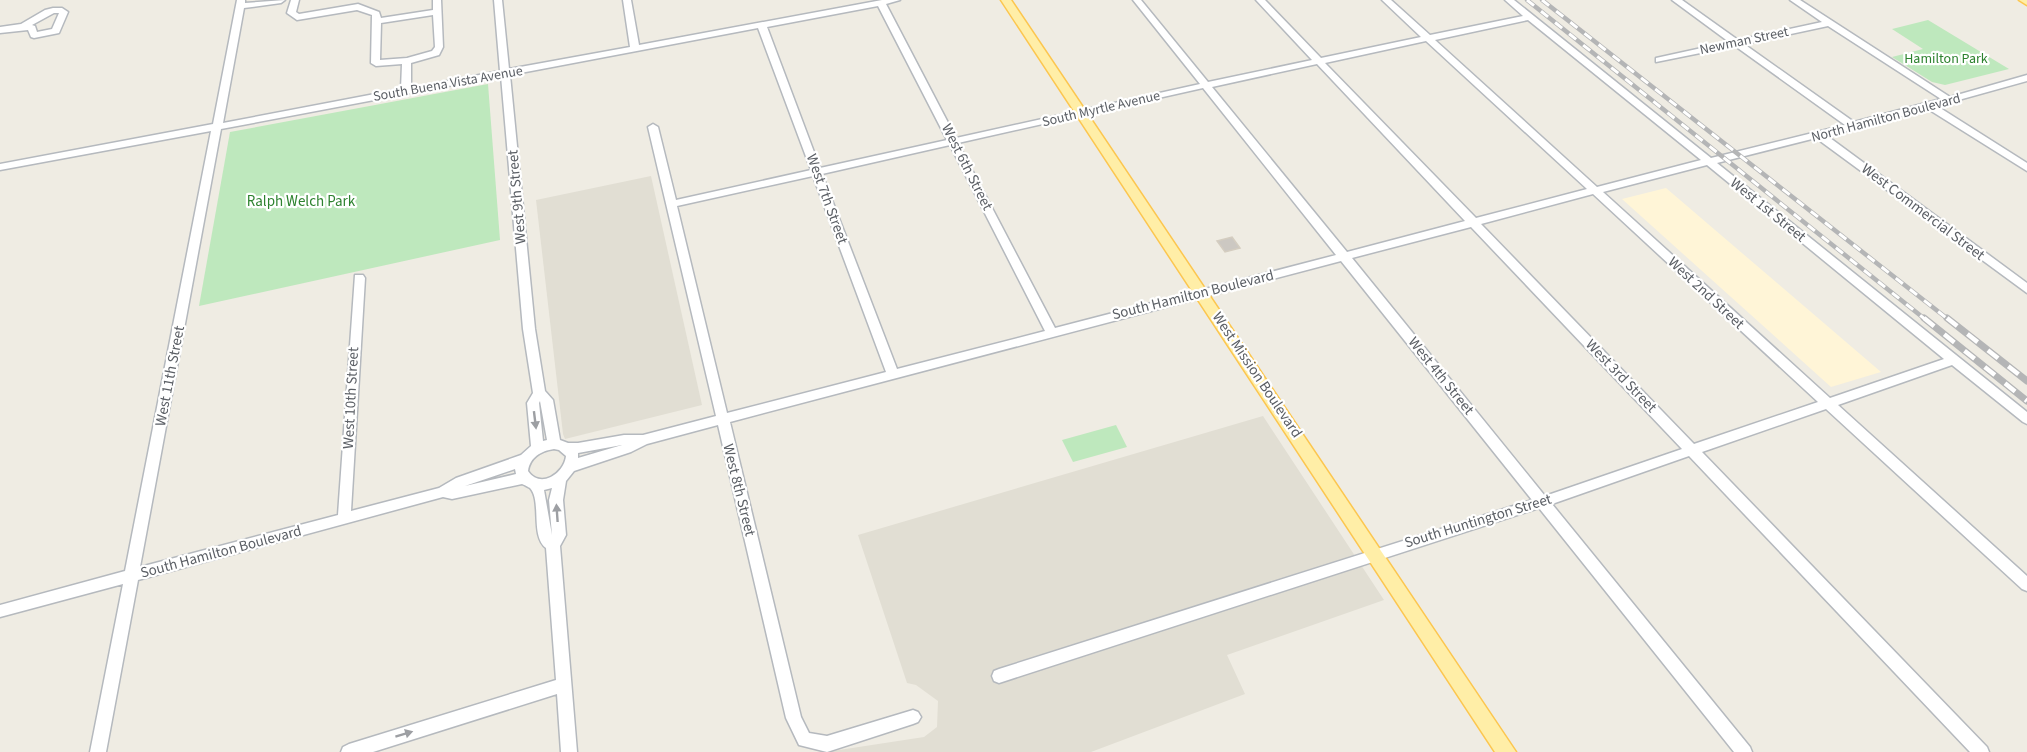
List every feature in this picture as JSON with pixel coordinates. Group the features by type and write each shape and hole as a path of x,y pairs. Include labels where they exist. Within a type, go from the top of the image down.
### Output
{"main road":[{"name":"West Mission Boulevard","path":"1006,0 1376,553 1506,752"}],"street":[{"path":"263,3 273,0"},
{"path":"240,3 281,0"},
{"path":"295,0 291,13 297,17 358,7 376,14 378,21 376,63 407,61 436,53 440,47 437,0"},
{"name":"West 9th Street","path":"498,0 529,329 538,393 533,403 537,448"},
{"path":"627,0 635,49"},
{"name":"South Buena Vista Avenue","path":"0,167 762,26 866,3 896,0"},
{"name":"West 4th Street","path":"1137,0 1744,752"},
{"name":"West 3rd Street","path":"1260,0 1981,752"},
{"name":"West 2nd Street","path":"1386,0 1826,404 2027,585"},
{"name":"West 1st Street","path":"1509,0 2027,419"},
{"path":"1676,0 1854,126"},
{"path":"1794,0 1950,101"},
{"name":"West 11th Street","path":"98,752 240,3"},
{"name":"West 6th Street","path":"881,3 1051,332"},
{"path":"378,21 437,12"},
{"name":"South Myrtle Avenue","path":"672,204 1206,85 1320,63 1530,17"},
{"name":"Newman Street","path":"1659,60 1829,22"},
{"name":"West 7th Street","path":"762,26 892,373"},
{"path":"0,30 23,27"},
{"path":"406,91 407,61"},
{"name":"North Hamilton Boulevard","path":"1744,155 1932,107 2026,79"},
{"path":"1932,107 2027,168"},
{"name":"West 8th Street","path":"652,127 794,718 804,740 827,744 913,717"},
{"name":"West Commercial Street","path":"1820,135 2027,289"},
{"name":"South Hamilton Boulevard","path":"571,467 589,458 630,449 643,440 892,373 1595,190 1744,155"},
{"name":"West 10th Street","path":"344,518 359,278"},
{"name":"South Huntington Street","path":"999,676 1376,553 1542,502 1954,360"},
{"name":"West 9th Street","path":"538,393 547,400 554,444"},
{"name":"South Hamilton Boulevard","path":"568,448 584,449 629,438 643,440"},
{"path":"529,481 552,483 560,479 571,467 572,454 568,448 554,444 537,448 524,459 521,472 540,495 546,540 553,545"},
{"name":"South Hamilton Boulevard","path":"0,611 443,492 454,483 504,470 524,459"},
{"path":"560,479 556,500 559,536 553,545 569,752"},
{"name":"South Hamilton Boulevard","path":"443,492 452,494 529,481"},
{"path":"349,752 564,684"}],"shaded area":[{"path":"651,176 702,405 565,439 536,200"},
{"path":"1666,188 1881,372 1831,387 1622,199"},
{"path":"1263,416 1384,600 1227,655 1245,694 1091,752 826,752 924,737 937,727 938,701 916,685 907,683 858,535"}],"green space":[{"name":"Hamilton Park","path":"1928,20 2009,69 1945,85 1932,82 1892,57 1923,49 1892,29"},
{"name":"Ralph Welch Park","path":"488,84 500,240 199,306 230,132"},
{"path":"1116,425 1127,447 1073,462 1062,440"}],"building":[{"path":"1232,237 1240,248 1225,252 1217,241"}],"railway":[{"path":"1527,0 1926,320"},
{"path":"1542,0 1949,320"},
{"path":"1924,318 2027,401"},
{"path":"1947,318 2027,381"}]}
